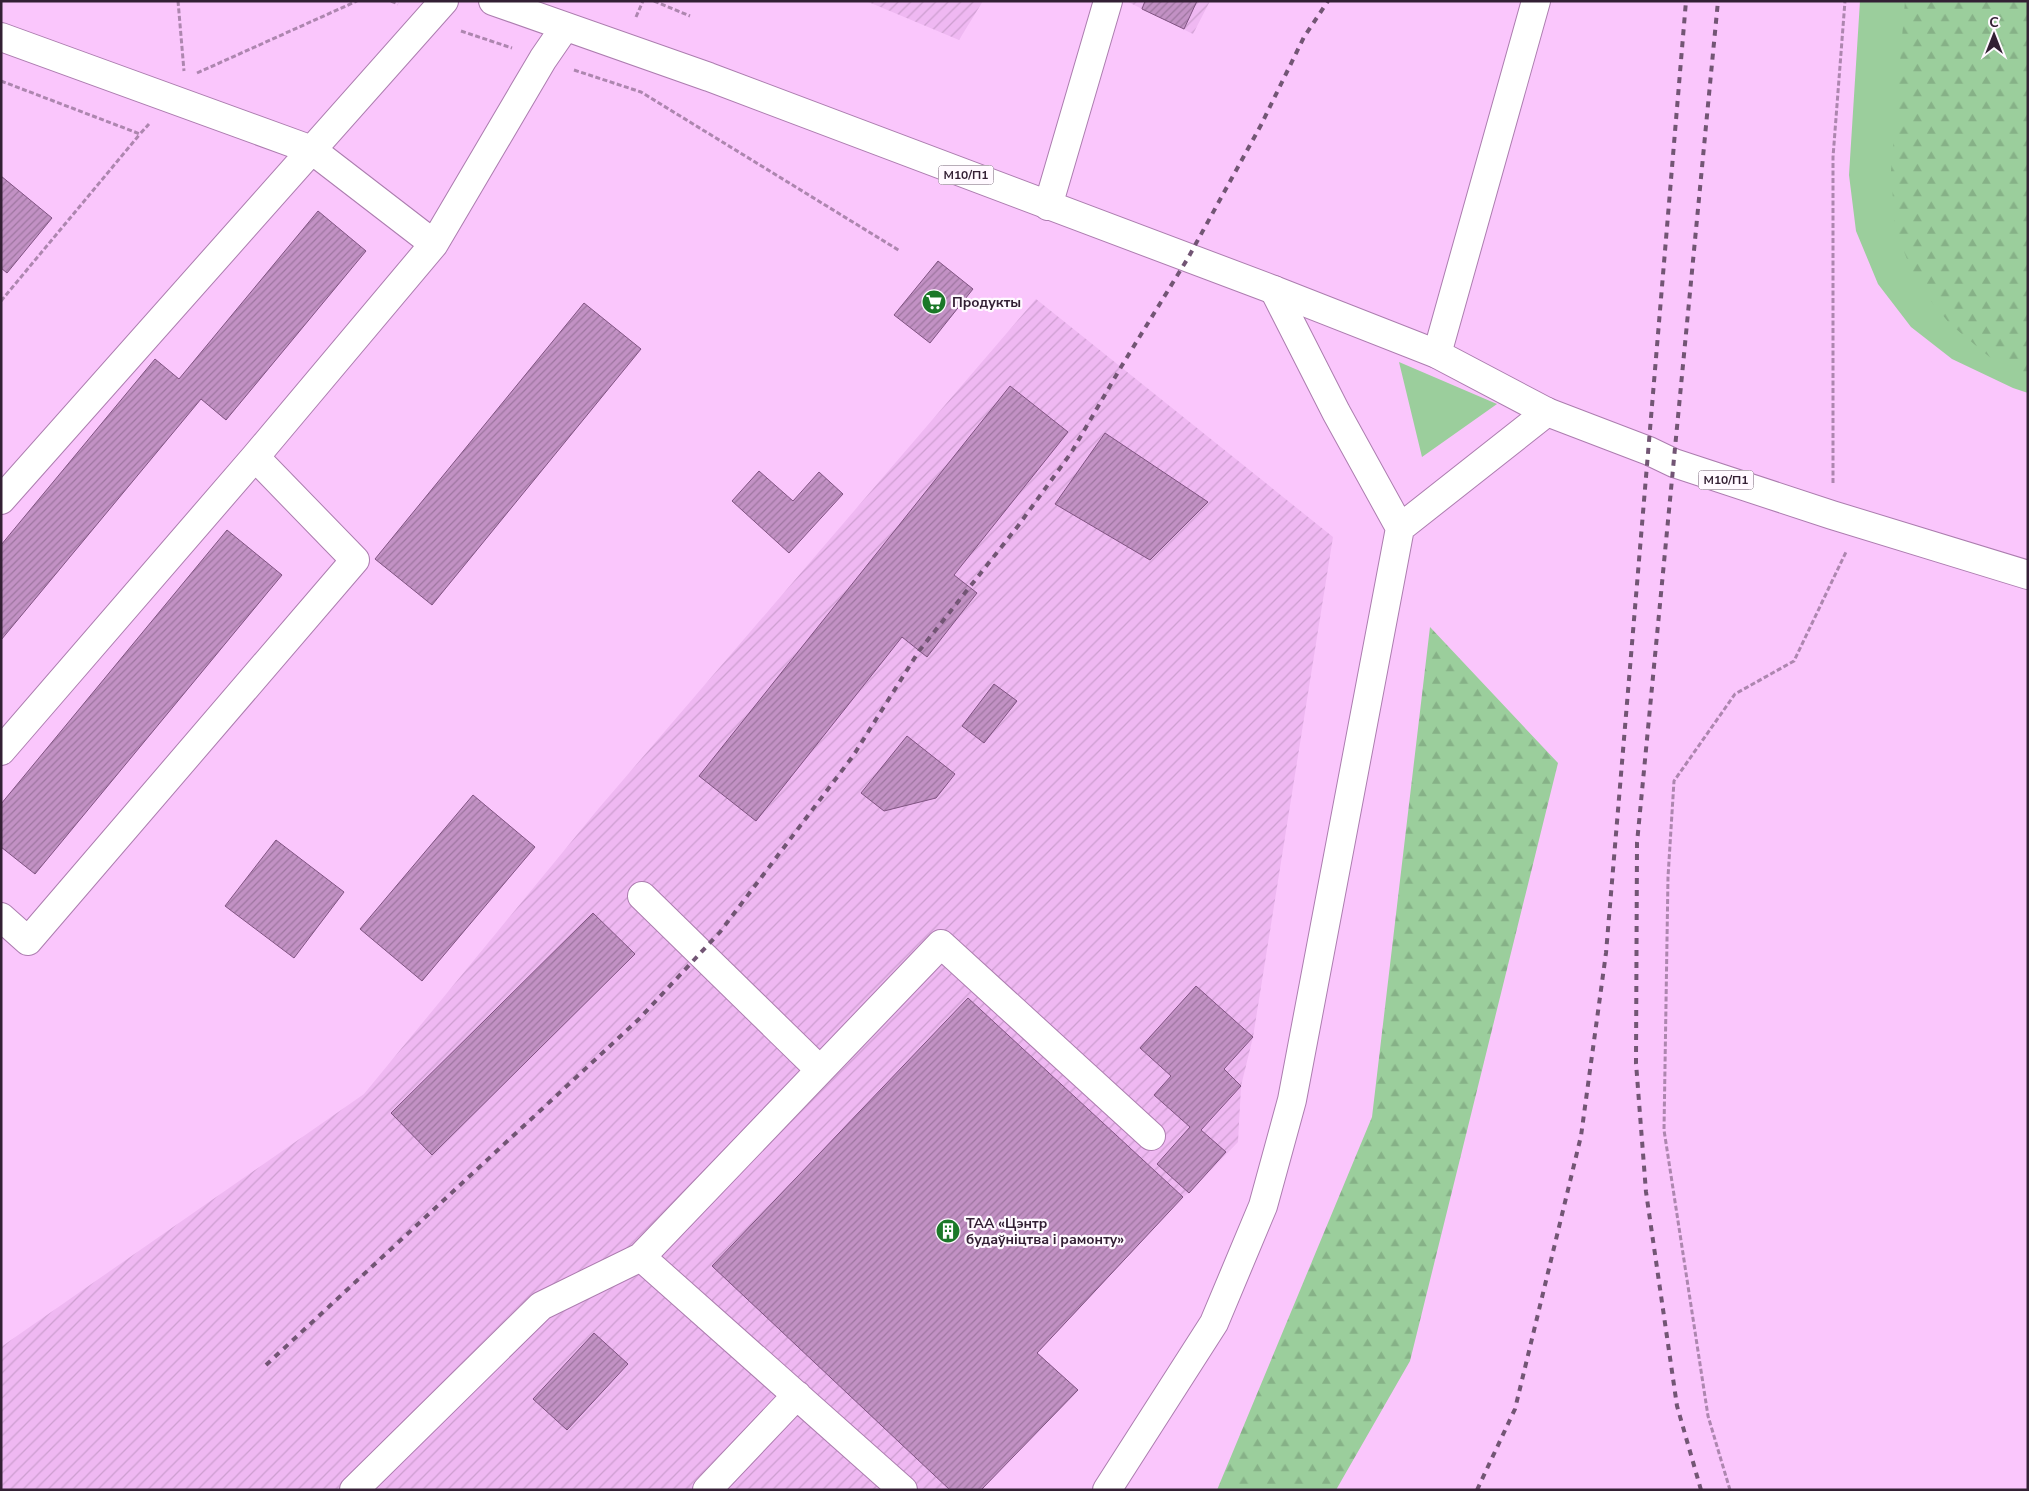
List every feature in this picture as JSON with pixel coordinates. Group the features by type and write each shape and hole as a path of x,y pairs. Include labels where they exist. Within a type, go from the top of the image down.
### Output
{"street":[{"name":"М10/П1","path":"493,1 710,77 1274,290 1437,354 1548,412 1649,451 1674,463 2012,572 2028,575"},
{"path":"1048,206 1108,1"},
{"path":"1437,354 1536,1"},
{"path":"1,500 436,10"},
{"path":"1,751 256,457 434,244 543,59 565,27"},
{"path":"1,36 312,150 434,244"},
{"path":"1107,1490 1214,1323 1263,1206 1292,1100 1400,528 1336,412 1274,290"},
{"path":"1400,528 1548,412"},
{"path":"1,918 28,942 355,560 256,457"},
{"path":"642,896 820,1070"},
{"path":"354,1490 541,1306 641,1257 941,944 1151,1136"},
{"path":"641,1257 903,1490"},
{"path":"708,1490 797,1395"}],"path":[{"path":"178,1 185,78"},
{"path":"194,74 357,1"},
{"path":"391,1 436,10 543,59 641,92 900,251"},
{"path":"654,1 690,16"},
{"path":"1730,1490 1708,1416 1664,1130 1668,877 1674,782 1735,694 1794,661 1848,546 1832,515 1833,157 1845,1"},
{"path":"1,81 140,134"},
{"path":"1,301 150,122"}],"shaded area":[{"path":"866,1 983,1 959,40"},
{"path":"1126,1 1210,1 1193,34"},
{"path":"1036,299 1333,537 1253,1037 1241,1086 1238,1142 1183,1197 1038,1353 1078,1390 981,1490 1,1490 1,1347 364,1094 599,808"}],"green space":[{"path":"1860,1 2028,1 2028,393 2013,388 1952,359 1911,327 1878,284 1856,231 1849,175"},
{"path":"1905,1 2028,1 2028,379 1992,359 1950,324 1917,284 1895,229 1891,171"},
{"path":"1399,362 1497,404 1422,457"},
{"path":"1430,627 1558,763 1410,1361 1336,1490 1217,1490 1372,1117"}],"building":[{"path":"1145,1 1197,1 1184,29 1142,9"},
{"path":"1,176 52,218 7,273 1,268"},
{"path":"318,211 366,251 226,420 201,399 1,640 1,545 155,359 179,379"},
{"name":"Продукты","path":"938,261 973,289 930,343 894,315"},
{"path":"584,303 641,349 432,605 375,559"},
{"path":"1010,386 1068,432 954,575 977,593 927,657 902,637 756,821 699,776"},
{"path":"1105,433 1208,502 1150,560 1055,504"},
{"path":"759,471 793,501 819,472 843,494 789,553 732,501"},
{"path":"227,530 282,575 35,874 1,847 1,804"},
{"path":"994,684 1017,701 984,743 962,726"},
{"path":"907,736 955,774 936,798 884,811 861,793"},
{"path":"473,795 535,847 422,981 360,929"},
{"path":"276,840 344,892 294,958 225,906"},
{"path":"593,913 635,954 432,1155 391,1113"},
{"path":"1196,986 1253,1037 1224,1069 1241,1086 1201,1130 1226,1152 1189,1193 1157,1164 1190,1127 1154,1095 1171,1076 1140,1048"},
{"name":"ТАА «Цэнтр будаўніцтва і рамонту»","path":"968,998 1183,1197 1037,1353 1078,1390 981,1490 950,1490 712,1266"},
{"path":"594,1333 628,1364 567,1430 533,1399"}],"railway":[{"path":"266,1365 639,1019 720,932 853,756 919,651 1018,526 1071,453 1188,258 1261,125 1304,37 1328,1"},
{"path":"1477,1490 1515,1409 1581,1136 1606,953 1686,1"},
{"path":"1701,1490 1677,1406 1646,1192 1636,1063 1637,843 1718,1"}],"place":[{"name":"Продукты","path":"934,302"},
{"name":"ТАА «Цэнтр будаўніцтва і рамонту»","path":"948,1231"}]}
